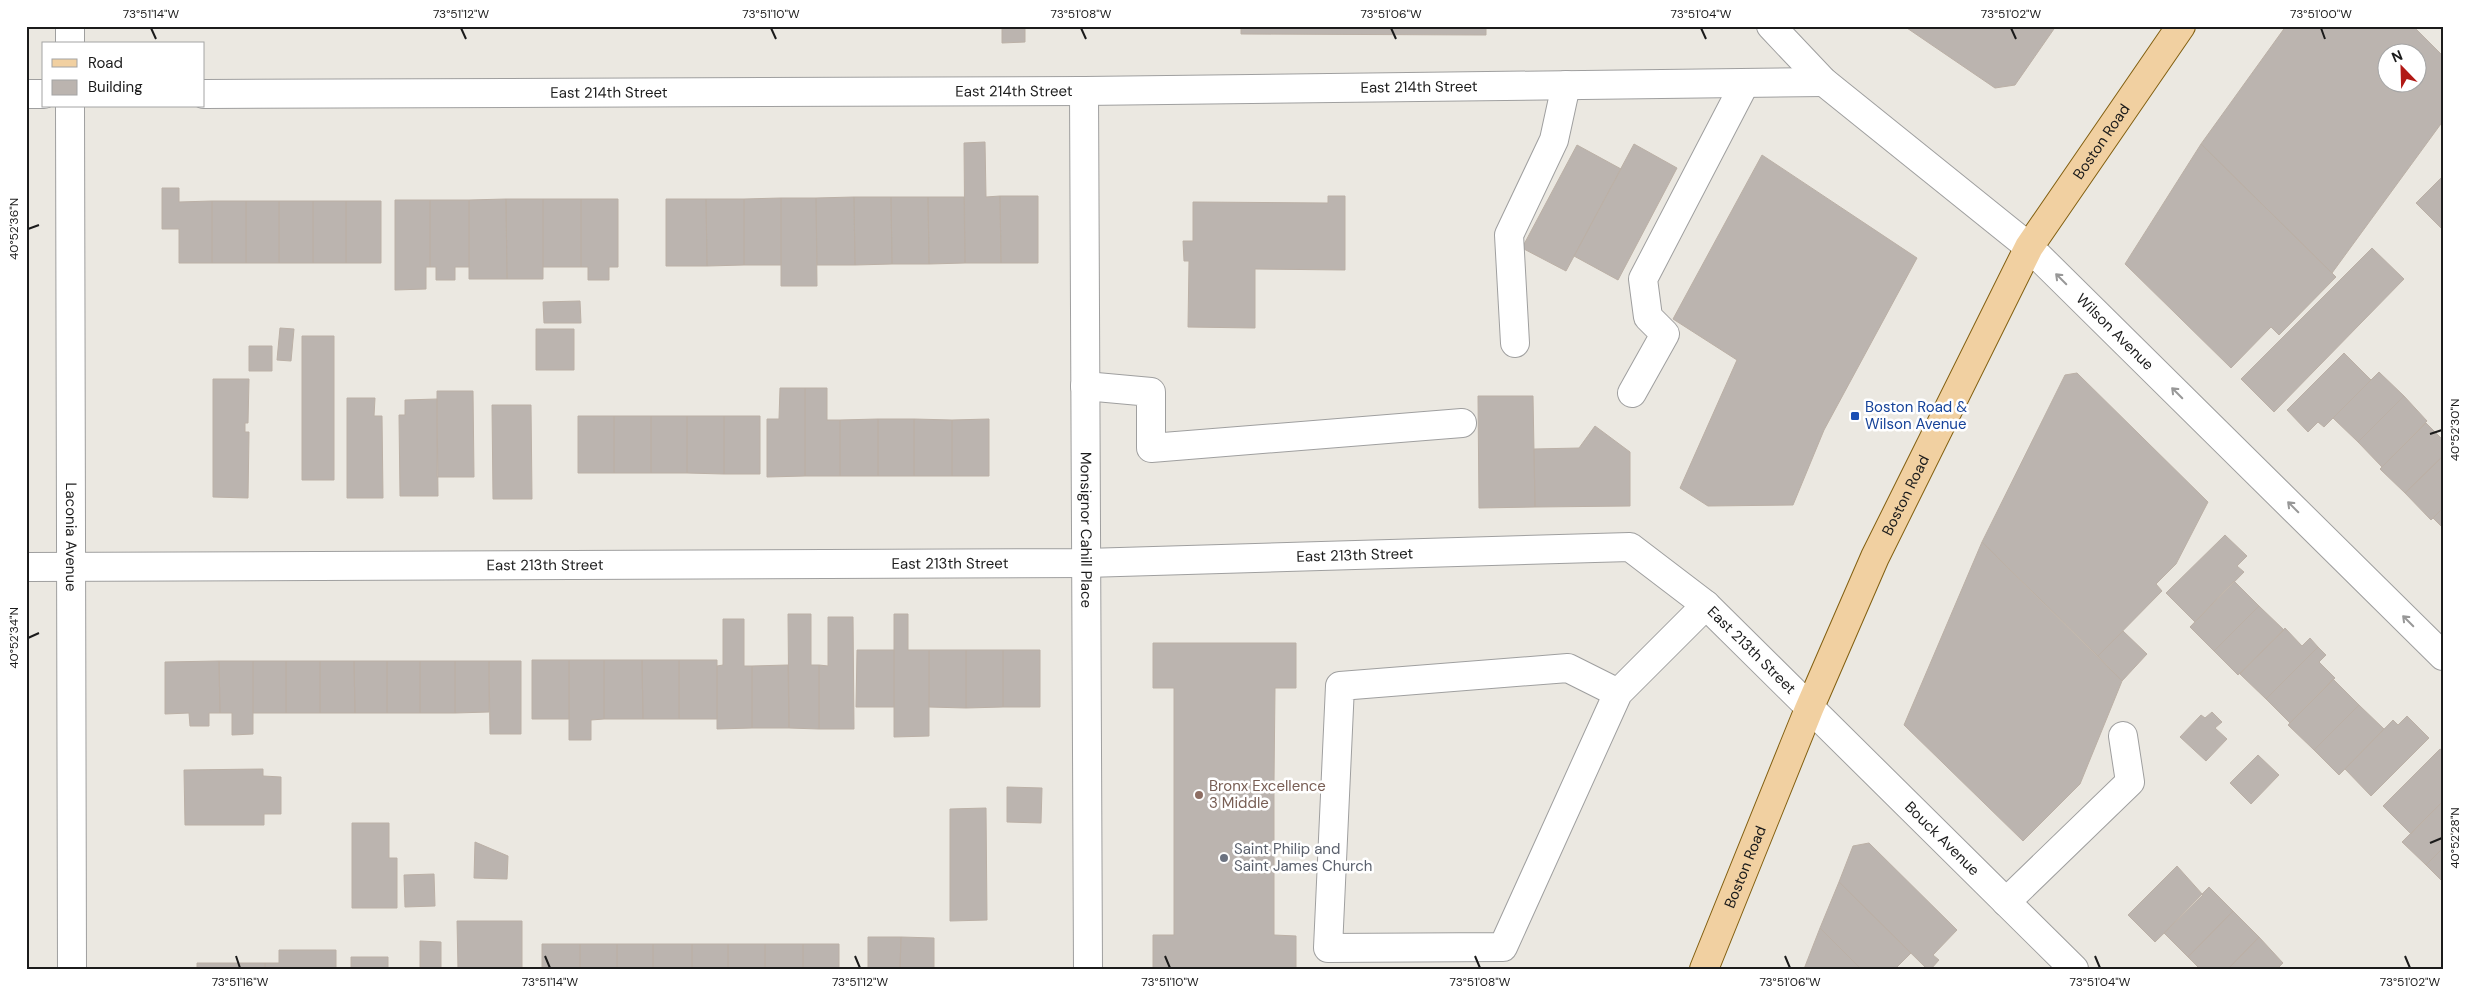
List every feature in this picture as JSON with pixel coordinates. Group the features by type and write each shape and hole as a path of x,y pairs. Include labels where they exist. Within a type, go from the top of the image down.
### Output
{"main road":[{"name":"Boston Road","path":"1704,969 1809,709 1875,557 2029,247 2181,26"}],"street":[{"path":"70,26 70,42"},
{"name":"Wilson Avenue","path":"1771,26 1824,82 2029,247 2443,656"},
{"name":"East 214th Street","path":"205,94 1084,91 1824,82"},
{"path":"1632,393 1665,334 1648,318 1642,279 1746,83"},
{"path":"1515,343 1510,235 1554,140 1566,85"},
{"name":"Monsignor Cahill Place","path":"1084,91 1088,969"},
{"path":"26,94 42,94"},
{"name":"Laconia Avenue","path":"70,108 72,969"},
{"path":"1085,386 1151,392 1151,448 1462,423"},
{"name":"East 213th Street","path":"26,567 1086,563 1630,547 1706,605 1809,709"},
{"path":"1618,693 1568,668 1340,686 1328,948 1503,947 1618,693 1706,605"},
{"name":"Bouck Avenue","path":"1809,709 2006,902 2064,965"},
{"path":"2006,902 2130,782 2123,736"}],"building":[{"path":"1002,26 1025,26 1025,42 1002,43"},
{"path":"1241,26 1624,26 1486,27 1486,35 1241,34"},
{"path":"1904,26 2056,26 2015,85 1995,88"},
{"path":"2286,26 2413,26 2443,56 2443,121 2332,273 2201,144"},
{"path":"985,142 986,197 1000,196 1001,263 965,263 964,143"},
{"path":"1634,144 1677,168 1618,280 1574,256"},
{"path":"2201,144 2336,277 2279,335 2271,327 2231,368 2125,264"},
{"path":"1577,145 1621,169 1566,271 1522,248"},
{"path":"1762,155 1917,258 1824,430 1793,505 1708,506 1680,488 1737,360 1673,319"},
{"path":"2443,176 2443,227 2441,228 2416,203"},
{"path":"162,188 179,188 179,202 212,201 212,263 179,263 179,229 162,229"},
{"path":"1000,196 1038,196 1038,263 1001,263"},
{"path":"1328,196 1345,196 1345,270 1255,269 1255,328 1188,327 1189,261 1184,261 1183,241 1193,241 1193,202 1328,203"},
{"path":"854,197 855,265 817,265 816,198"},
{"path":"854,197 891,197 892,264 855,265"},
{"path":"891,197 928,197 929,264 892,264"},
{"path":"928,197 964,197 965,263 929,264"},
{"path":"781,198 781,265 744,265 744,199"},
{"path":"781,198 816,198 817,286 781,286"},
{"path":"506,199 507,279 469,279 469,200"},
{"path":"506,199 543,199 543,279 507,279"},
{"path":"543,199 581,199 581,267 543,267"},
{"path":"581,199 618,199 618,267 609,267 609,280 588,280 588,267 581,267"},
{"path":"666,199 706,199 707,266 666,266"},
{"path":"706,199 744,199 744,265 707,266"},
{"path":"395,200 430,200 430,267 426,267 426,289 395,290"},
{"path":"430,200 469,200 469,267 455,267 455,280 436,280 436,267 430,267"},
{"path":"212,201 246,201 246,263 212,263"},
{"path":"246,201 279,201 279,263 246,263"},
{"path":"279,201 313,201 313,263 279,263"},
{"path":"313,201 346,201 346,263 313,263"},
{"path":"346,201 381,201 381,263 346,263"},
{"path":"2372,248 2404,279 2274,412 2241,379"},
{"path":"580,301 581,323 544,323 543,302"},
{"path":"280,328 294,329 291,361 277,360"},
{"path":"536,329 574,329 574,370 536,370"},
{"path":"302,336 334,336 334,480 302,480"},
{"path":"249,346 272,346 272,371 249,371"},
{"path":"2344,353 2371,380 2324,427 2318,422 2308,432 2287,410"},
{"path":"2379,372 2404,396 2358,442 2333,418"},
{"path":"2077,373 2208,502 2176,564 2156,584 2162,591 2098,656 1982,542 2065,375"},
{"path":"213,379 249,379 248,423 245,423 245,432 249,432 248,498 213,497"},
{"path":"780,388 805,388 805,476 767,477 767,419 779,419"},
{"path":"805,388 827,388 827,420 840,420 840,476 805,476"},
{"path":"437,391 473,391 474,477 437,477"},
{"path":"1478,396 1533,396 1535,507 1479,508"},
{"path":"2404,396 2427,421 2382,467 2358,442"},
{"path":"347,398 375,398 374,416 382,416 383,498 347,498"},
{"path":"437,399 438,496 400,496 399,415 405,415 405,400"},
{"path":"492,405 531,405 532,499 493,499"},
{"path":"578,416 614,416 614,473 578,473"},
{"path":"614,416 651,416 651,473 614,473"},
{"path":"651,416 687,416 687,473 651,473"},
{"path":"687,416 724,416 724,474 687,473"},
{"path":"724,416 760,416 760,474 724,474"},
{"path":"878,419 878,476 840,476 840,420"},
{"path":"878,419 914,419 914,476 878,476"},
{"path":"914,419 952,420 952,476 914,476"},
{"path":"989,419 989,476 952,476 952,420"},
{"path":"2426,423 2443,440 2443,456 2405,493 2380,469"},
{"path":"1595,426 1630,452 1630,506 1535,507 1534,449 1579,448"},
{"path":"2443,456 2443,508 2431,520 2405,493"},
{"path":"2443,508 2443,528 2433,518"},
{"path":"2225,535 2247,556 2237,566 2244,572 2195,622 2166,593"},
{"path":"1982,542 2122,681 2080,784 2023,841 1904,725"},
{"path":"2234,581 2259,606 2214,651 2190,627"},
{"path":"2259,606 2284,630 2238,675 2214,651"},
{"path":"788,614 811,614 811,665 819,665 819,729 789,728"},
{"path":"894,614 908,614 908,650 929,650 929,736 894,737"},
{"path":"828,617 853,617 854,729 819,729 819,665 828,666"},
{"path":"723,619 744,619 744,666 752,666 752,728 717,729 717,666 723,665"},
{"path":"2285,628 2302,646 2310,638 2318,647 2266,699 2240,674"},
{"path":"2123,631 2147,654 2122,681 2098,656"},
{"name":"Saint Philip and Saint James Church","path":"1153,643 1296,643 1296,688 1275,688 1274,935 1296,936 1296,969 1153,969 1153,935 1174,935 1174,688 1153,688"},
{"path":"2318,647 2326,655 2319,662 2335,678 2290,723 2266,699"},
{"path":"857,650 894,650 894,707 856,707"},
{"path":"929,650 966,650 966,708 929,707"},
{"path":"966,650 1003,650 1003,707 966,708"},
{"path":"1003,650 1040,650 1040,707 1003,707"},
{"path":"532,660 569,660 569,719 532,719"},
{"path":"569,660 604,660 604,719 591,720 591,740 569,740"},
{"path":"604,660 642,660 643,719 604,719"},
{"path":"642,660 679,660 679,719 643,719"},
{"path":"679,660 717,660 717,719 679,719"},
{"path":"219,661 220,713 209,713 209,726 190,726 189,713 165,714 165,662"},
{"path":"219,661 253,661 253,734 232,735 232,713 220,713"},
{"path":"253,661 286,661 286,713 253,713"},
{"path":"286,661 320,661 320,713 286,713"},
{"path":"320,661 354,661 355,713 320,713"},
{"path":"354,661 387,661 387,713 355,713"},
{"path":"387,661 420,661 420,713 387,713"},
{"path":"420,661 455,661 455,713 420,713"},
{"path":"455,661 489,661 489,712 455,713"},
{"path":"489,661 521,661 521,734 490,734"},
{"path":"788,665 789,728 752,728 752,666"},
{"path":"2333,679 2359,705 2314,750 2288,725"},
{"path":"2359,705 2384,729 2339,775 2314,750"},
{"path":"2212,712 2222,722 2215,728 2227,739 2206,761 2180,737 2201,715 2205,718"},
{"path":"2407,716 2429,738 2371,796 2345,769 2393,720 2398,725"},
{"path":"2440,749 2443,751 2443,801 2411,834 2383,806"},
{"path":"2258,755 2279,775 2251,804 2230,783"},
{"path":"263,769 263,776 281,777 281,814 264,814 264,825 185,825 184,770"},
{"path":"1007,787 1042,788 1041,823 1007,822"},
{"path":"2443,801 2443,848 2426,865 2402,842"},
{"path":"986,808 987,920 950,921 950,809"},
{"path":"352,823 389,823 389,858 397,858 397,908 352,908"},
{"path":"475,842 508,856 507,879 474,878"},
{"path":"1869,843 1957,930 1933,955 1939,960 1931,969 1927,969 1839,882 1853,846"},
{"path":"2443,848 2443,882 2426,865"},
{"path":"2177,866 2203,895 2155,942 2128,915"},
{"path":"434,874 435,906 405,907 404,875"},
{"path":"1839,882 1911,953 1895,969 1861,969 1820,928"},
{"path":"2209,887 2233,911 2188,957 2164,933"},
{"path":"2233,911 2259,937 2228,969 2200,969 2188,957"},
{"path":"457,921 522,921 522,969 458,969"},
{"path":"1820,928 1861,969 1804,969"},
{"path":"868,937 901,937 900,969 868,969"},
{"path":"901,937 934,938 934,969 900,969"},
{"path":"2259,937 2283,963 2277,969 2228,969"},
{"path":"420,941 441,942 441,969 405,969 420,968"},
{"path":"542,944 580,944 580,969 542,969"},
{"path":"580,944 617,944 617,969 580,969"},
{"path":"617,944 653,944 653,969 617,969"},
{"path":"653,944 692,944 692,969 653,969"},
{"path":"692,944 728,944 728,969 692,969"},
{"path":"728,944 765,944 765,969 728,969"},
{"path":"765,944 803,944 803,969 765,969"},
{"path":"803,944 839,944 839,969 803,969"},
{"path":"279,950 336,950 336,969 265,969 265,963 279,963"},
{"path":"351,957 388,957 388,969 351,969"},
{"path":"197,963 265,963 265,969 197,969"}],"place":[{"name":"Boston Road & Wilson Avenue","path":"1855,416"},
{"name":"Bronx Excellence 3 Middle","path":"1199,795"},
{"name":"Saint Philip and Saint James Church","path":"1224,858"}]}
